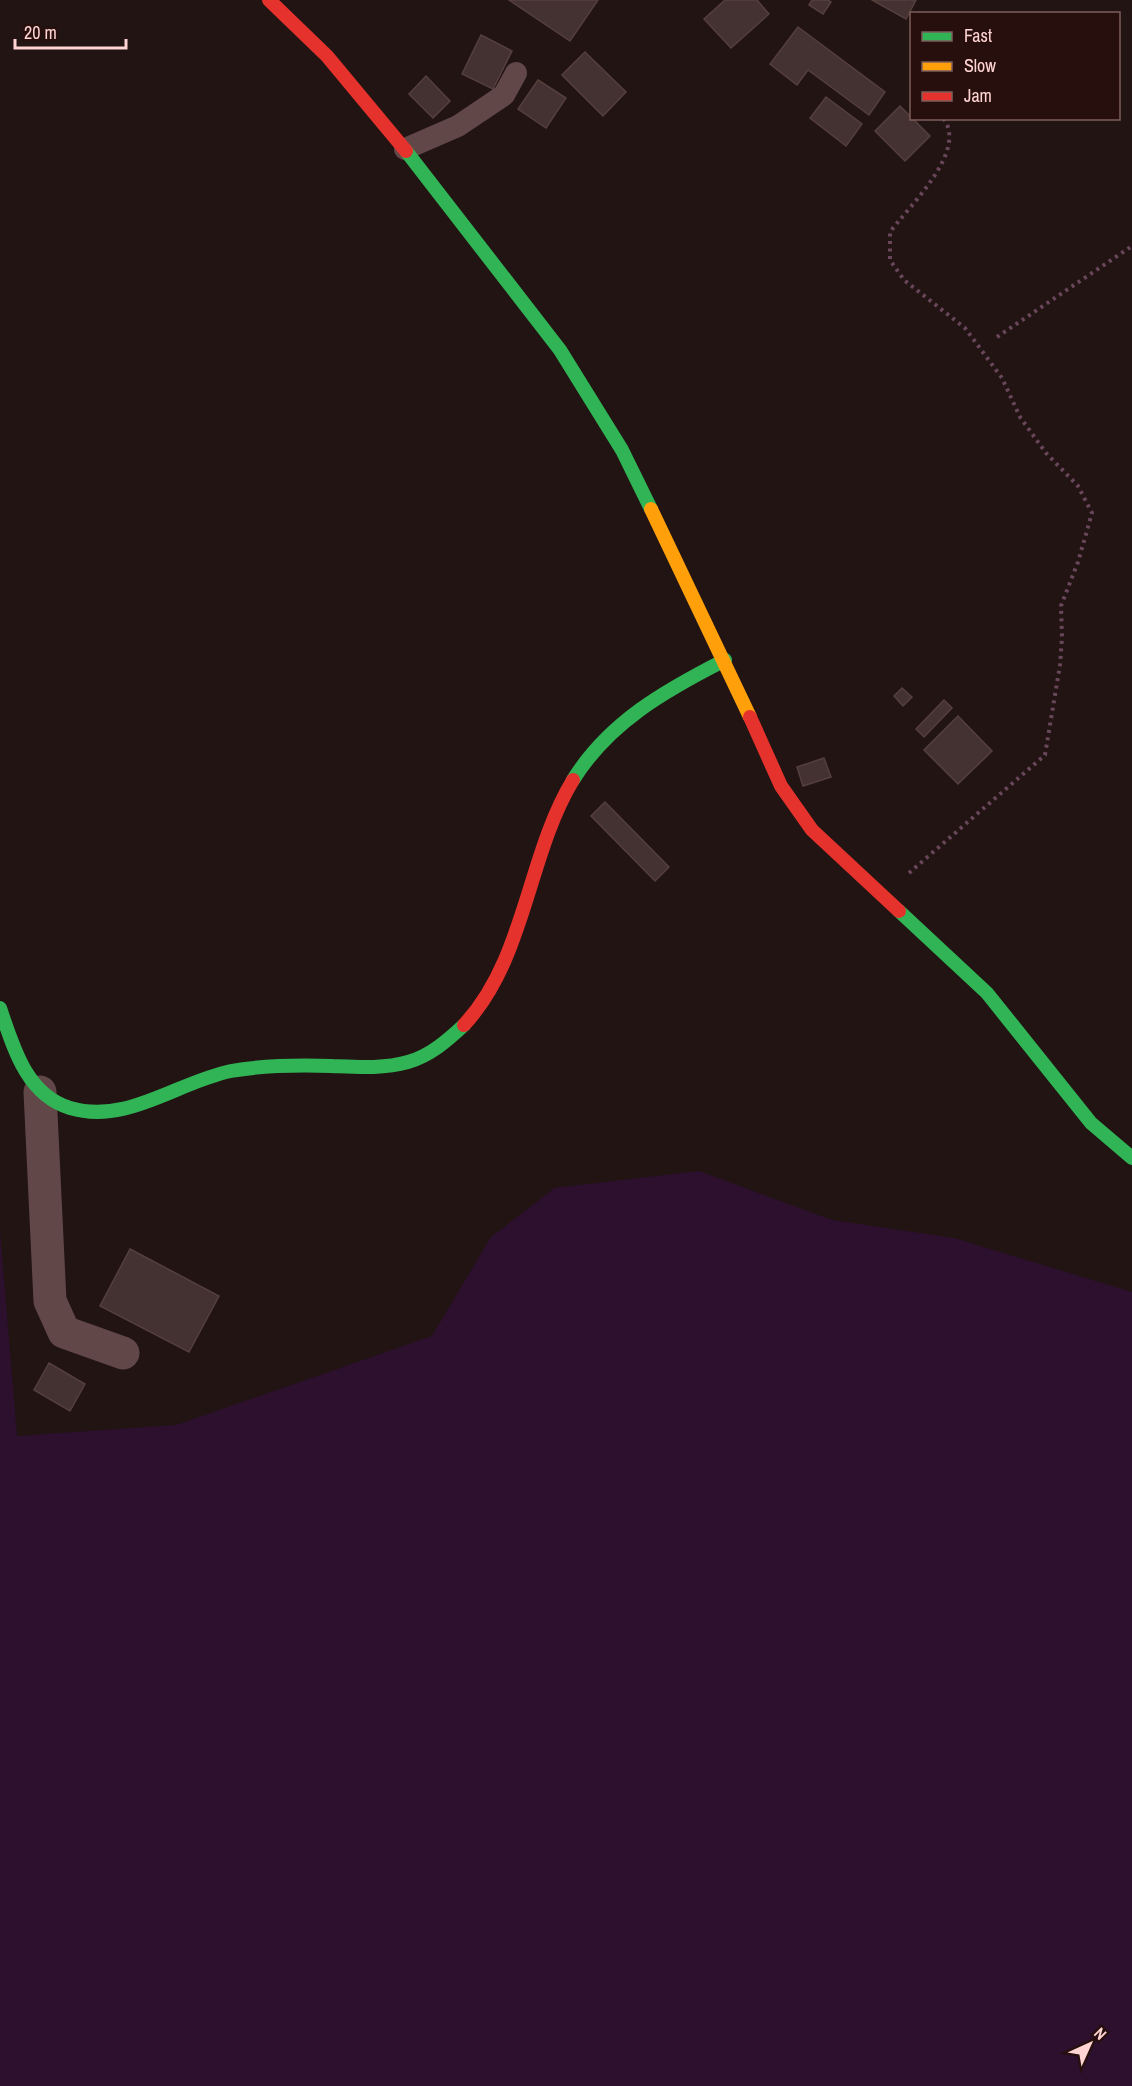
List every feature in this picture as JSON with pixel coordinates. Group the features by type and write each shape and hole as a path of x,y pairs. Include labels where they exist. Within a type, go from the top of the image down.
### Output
{"street":[{"path":"269,0 327,56 405,149 560,350 622,450 725,660 781,786 812,830 987,993 1092,1123 1131,1154"},
{"path":"0,1008 21,1067 40,1092 68,1108 106,1114 204,1078 231,1072 272,1066 388,1066 407,1063 432,1051 465,1024 484,1003 500,970 570,784 584,765 608,735 637,710 673,687 725,660"},
{"path":"40,1092 50,1301 64,1332 123,1353"}],"lane":[{"path":"405,149 458,126 504,95 516,73"}],"path":[{"path":"884,895 1045,755 1060,665 1061,606 1078,562 1092,513 1077,486 1046,453 1020,417 1002,378 965,328 904,280 890,260 890,232 932,182 942,163 950,135 944,120"},
{"path":"998,337 1132,246"}],"shaded area":[{"path":"699,1171 832,1220 954,1238 1132,1292 1132,2086 0,2086 0,1232 17,1436 176,1425 432,1336 491,1237 555,1188"}],"building":[{"path":"509,0 598,0 570,41"},
{"path":"725,0 757,0 769,14 731,48 704,19"},
{"path":"812,0 831,2 823,14 809,5"},
{"path":"872,0 916,0 906,19"},
{"path":"798,27 885,92 869,115 808,70 797,85 770,64"},
{"path":"481,35 512,51 493,89 462,74"},
{"path":"585,52 626,92 603,116 562,75"},
{"path":"426,76 450,101 433,118 409,94"},
{"path":"538,80 566,98 546,128 518,109"},
{"path":"826,97 862,124 846,146 810,118"},
{"path":"900,106 910,116 910,120 914,120 930,136 905,161 875,131"},
{"path":"902,688 912,697 903,706 894,696"},
{"path":"944,700 952,708 924,737 916,729"},
{"path":"958,716 992,751 958,784 924,750"},
{"path":"824,758 831,777 803,786 797,767"},
{"path":"605,802 669,867 655,881 591,816"},
{"path":"130,1249 219,1296 189,1352 100,1306"},
{"path":"49,1363 85,1384 70,1411 34,1390"}],"traffic: fast":[{"path":"406,151 560,350 622,450 651,509"},
{"path":"573,780 587,759 621,724 681,683 725,660"},
{"path":"899,911 987,993 1091,1123 1132,1158"},
{"path":"0,1008 16,1053 32,1081 55,1102 91,1112 132,1107 211,1076 243,1069 281,1066 370,1067 399,1064 431,1052 464,1025"}],"traffic: slow":[{"path":"651,509 750,717"}],"traffic: jam":[{"path":"269,0 327,56 406,151"},
{"path":"750,717 781,786 812,830 899,911"},
{"path":"464,1025 485,998 501,969 514,938 545,841 573,780"}]}
